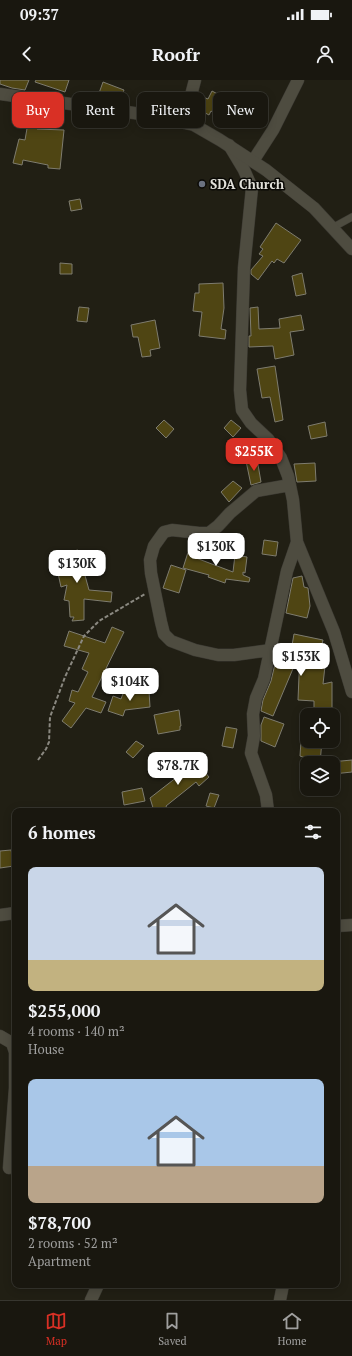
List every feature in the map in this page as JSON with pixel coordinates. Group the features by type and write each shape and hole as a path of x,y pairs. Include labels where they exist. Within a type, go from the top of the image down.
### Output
{"street":[{"path":"193,92 196,80"},
{"path":"253,161 273,130 298,80"},
{"path":"0,94 137,113"},
{"path":"199,128 253,161 314,208 352,249"},
{"path":"229,145 244,170 252,188 244,268 240,401 242,410 251,423 268,439 281,458 290,485 293,500 297,542 334,632 352,692"},
{"path":"271,650 234,655 218,655 195,650 171,641 164,634 154,588 150,560 154,546 164,532 172,530 209,533 256,491 290,485"},
{"path":"268,808 266,795 253,761 251,750 254,736 254,705 264,679 287,571 297,542"},
{"path":"0,915 12,913"},
{"path":"340,926 352,925"},
{"path":"0,1036 12,1043"},
{"path":"9,1168 12,1128"},
{"path":"91,1300 97,1288"},
{"path":"280,1300 282,1288"}],"lane":[{"path":"332,228 352,217"}],"path":[{"path":"38,760 49,742 50,717 65,677 84,636 98,621 154,588"}],"building":[{"path":"0,80 29,80 25,90 0,84"},
{"path":"36,80 69,80 65,92 35,82"},
{"path":"103,82 124,90 123,92 99,92"},
{"path":"212,91 214,92 213,112 211,111 209,115 205,113 205,98 208,99"},
{"path":"27,128 64,130 60,169 48,168 48,165 23,160 22,165 13,163 19,139 25,140"},
{"path":"80,199 82,209 71,211 69,201"},
{"path":"276,223 301,240 284,263 277,259 274,263 272,261 258,280 251,274 251,270 263,256 259,254 263,249 260,247"},
{"path":"60,263 72,264 72,274 60,274"},
{"path":"302,273 306,294 296,296 292,276"},
{"path":"223,283 224,308 221,329 226,330 225,339 199,336 202,312 193,311 195,293 199,293 199,284"},
{"path":"79,307 89,308 87,322 77,321"},
{"path":"258,307 259,329 280,328 279,319 301,315 304,330 290,332 294,355 275,359 273,346 249,347 249,336 251,336 250,308"},
{"path":"155,320 160,348 150,350 151,356 142,357 138,337 133,337 131,325"},
{"path":"275,366 283,420 275,422 270,397 262,398 257,369"},
{"path":"164,420 174,429 166,438 156,428"},
{"path":"231,420 241,428 233,437 224,428"},
{"path":"325,422 327,436 311,439 308,426"},
{"path":"257,459 261,482 251,485 246,461"},
{"path":"315,463 316,481 297,482 294,464"},
{"path":"233,481 242,488 229,502 221,492"},
{"path":"264,540 278,542 276,556 262,554"},
{"path":"191,543 200,546 196,558 233,572 235,555 247,557 245,573 243,572 243,575 250,578 249,582 226,579 225,583 208,577 209,575 183,568"},
{"path":"78,550 89,590 112,592 111,602 84,599 84,620 72,621 74,617 70,617 69,601 64,600 67,585 61,587 54,555"},
{"path":"171,565 186,570 179,593 163,588"},
{"path":"302,576 304,587 308,588 310,606 307,618 286,613 293,578"},
{"path":"112,627 124,632 92,697 106,702 101,713 86,708 71,728 62,721 75,703 69,701 72,690 78,692 88,672 82,669 89,653 64,646 69,631 105,643"},
{"path":"294,634 323,640 319,657 326,657 323,684 332,682 332,708 314,708 314,701 298,700 300,652 273,716 261,711 263,700 271,681 275,664 287,664 289,651 291,651"},
{"path":"140,689 141,692 149,691 150,707 125,710 123,716 108,711 113,696 121,699 124,691"},
{"path":"179,710 180,730 158,734 154,715"},
{"path":"264,717 284,724 275,747 261,741 261,725"},
{"path":"226,727 237,729 233,748 222,746"},
{"path":"136,741 144,746 133,758 126,752"},
{"path":"301,748 321,748 321,756 300,756"},
{"path":"352,760 352,772 340,773 340,761"},
{"path":"185,763 189,774 199,765 209,777 199,786 196,782 166,806 167,808 153,808 150,798 177,777 173,767"},
{"path":"142,788 145,801 124,805 122,792"},
{"path":"210,793 219,795 214,808 206,806"},
{"path":"11,850 12,866 0,868 0,851"}],"place":[{"name":"SDA Church","path":"202,184"}]}
